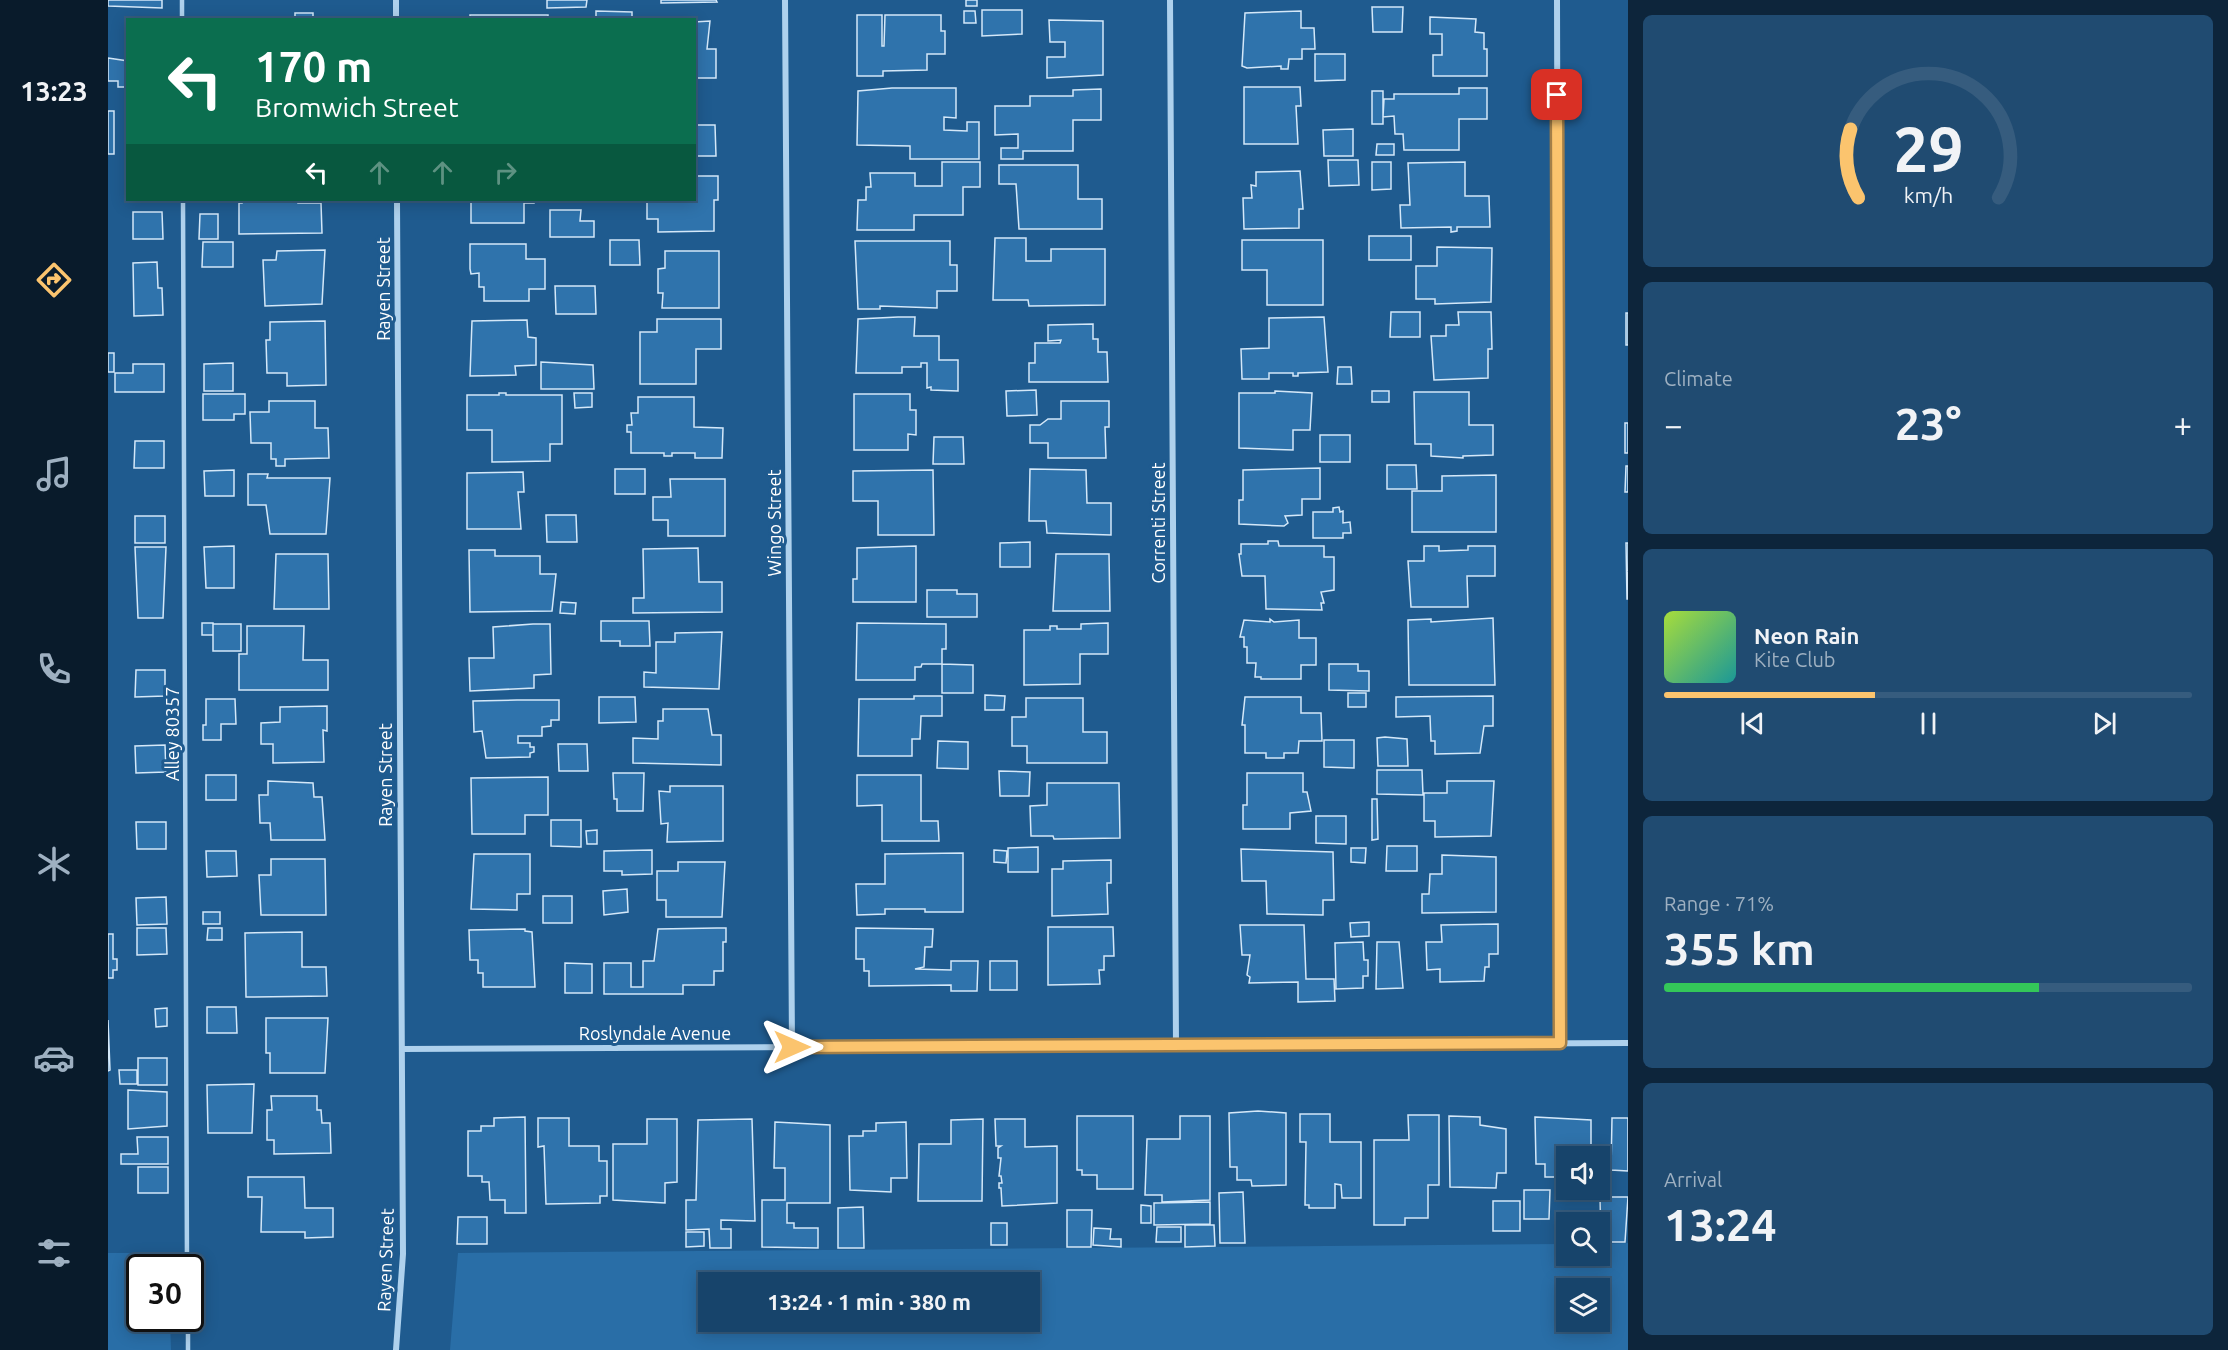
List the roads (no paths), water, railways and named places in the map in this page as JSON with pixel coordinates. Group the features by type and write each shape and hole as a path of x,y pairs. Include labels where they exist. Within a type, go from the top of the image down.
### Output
{"street":[{"path":"396,0 396,18"},
{"name":"Wingo Street","path":"785,0 792,1047"},
{"name":"Correnti Street","path":"1170,0 1176,1045"},
{"path":"1557,0 1560,1043"},
{"name":"Rayen Street","path":"396,1350 403,1254 397,201"},
{"name":"Roslyndale Avenue","path":"402,1049 1628,1042"}],"lane":[{"path":"182,0 182,18"},
{"name":"Alley 80357","path":"183,201 188,1254"},
{"path":"188,1332 188,1350"}]}
